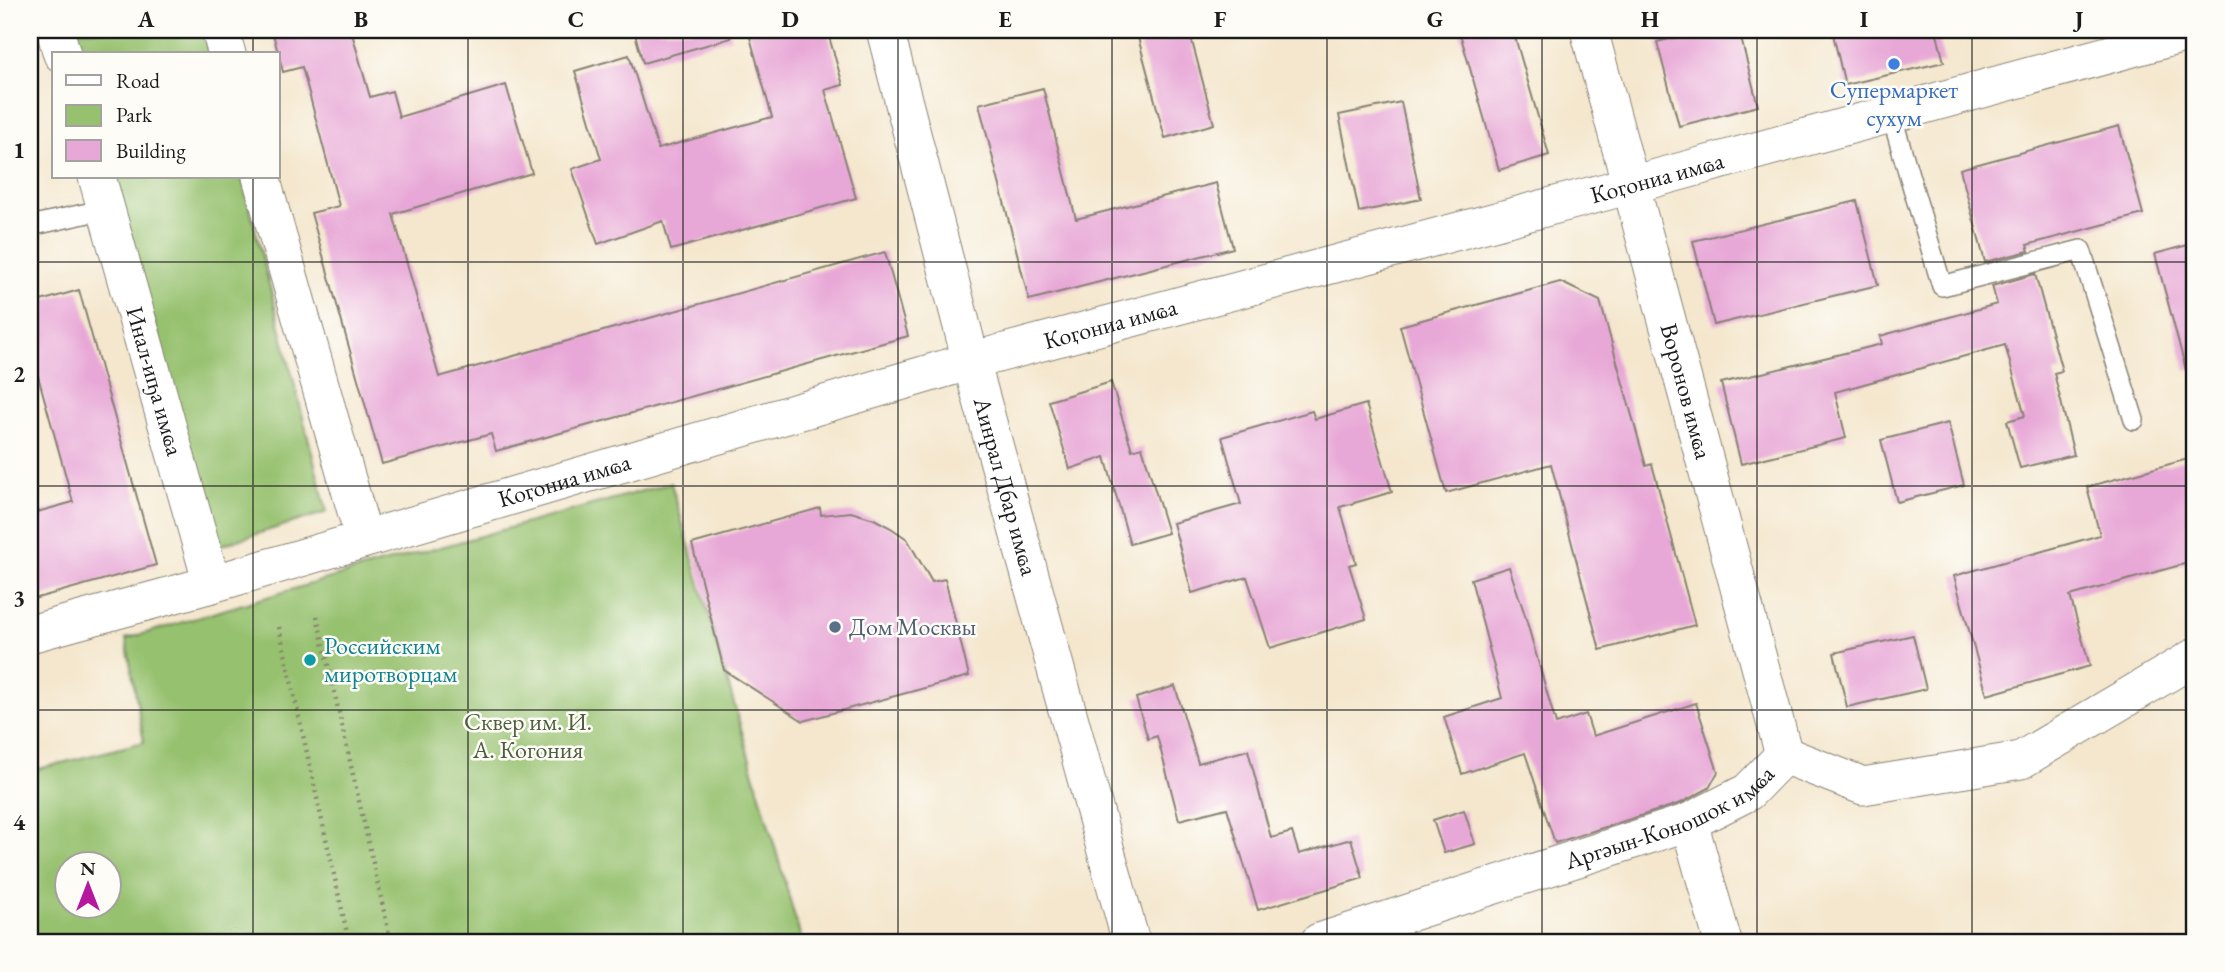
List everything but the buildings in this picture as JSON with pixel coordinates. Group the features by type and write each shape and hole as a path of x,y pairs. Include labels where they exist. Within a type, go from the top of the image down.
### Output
{"street":[{"path":"55,30 61,52"},
{"path":"220,30 226,52"},
{"name":"Аинрал Дбар имҩа","path":"885,30 971,361 1131,942"},
{"name":"Воронов имҩа","path":"1589,30 1784,755"},
{"name":"Коӷониа имҩа","path":"30,634 212,584 971,361 2195,31"},
{"path":"261,178 364,539"},
{"name":"Инал-иҧа имҩа","path":"101,193 212,584"},
{"name":"Аргәын-Коношок имҩа","path":"1319,942 1689,822 1748,792 1784,755 1863,786 2021,760 2195,657"},
{"path":"1689,822 1723,942"}],"lane":[{"path":"1891,114 1942,286 2081,250 2133,420"},
{"path":"30,226 101,193"}],"path":[{"path":"317,616 391,942"},
{"path":"279,627 349,942"},
{"path":"30,917 36,942"}],"green space":[{"path":"76,30 205,30 210,52 82,52"},
{"path":"115,178 242,178 327,512 215,547"},
{"name":"Сквер им. И. А. Когония","path":"671,483 802,942 30,942 30,771 144,742 126,639 354,571"}],"place":[{"name":"Супермаркет сухум","path":"1894,64"},
{"name":"Дом Москвы","path":"835,627"},
{"name":"Российским миротворцам","path":"310,660"}]}
